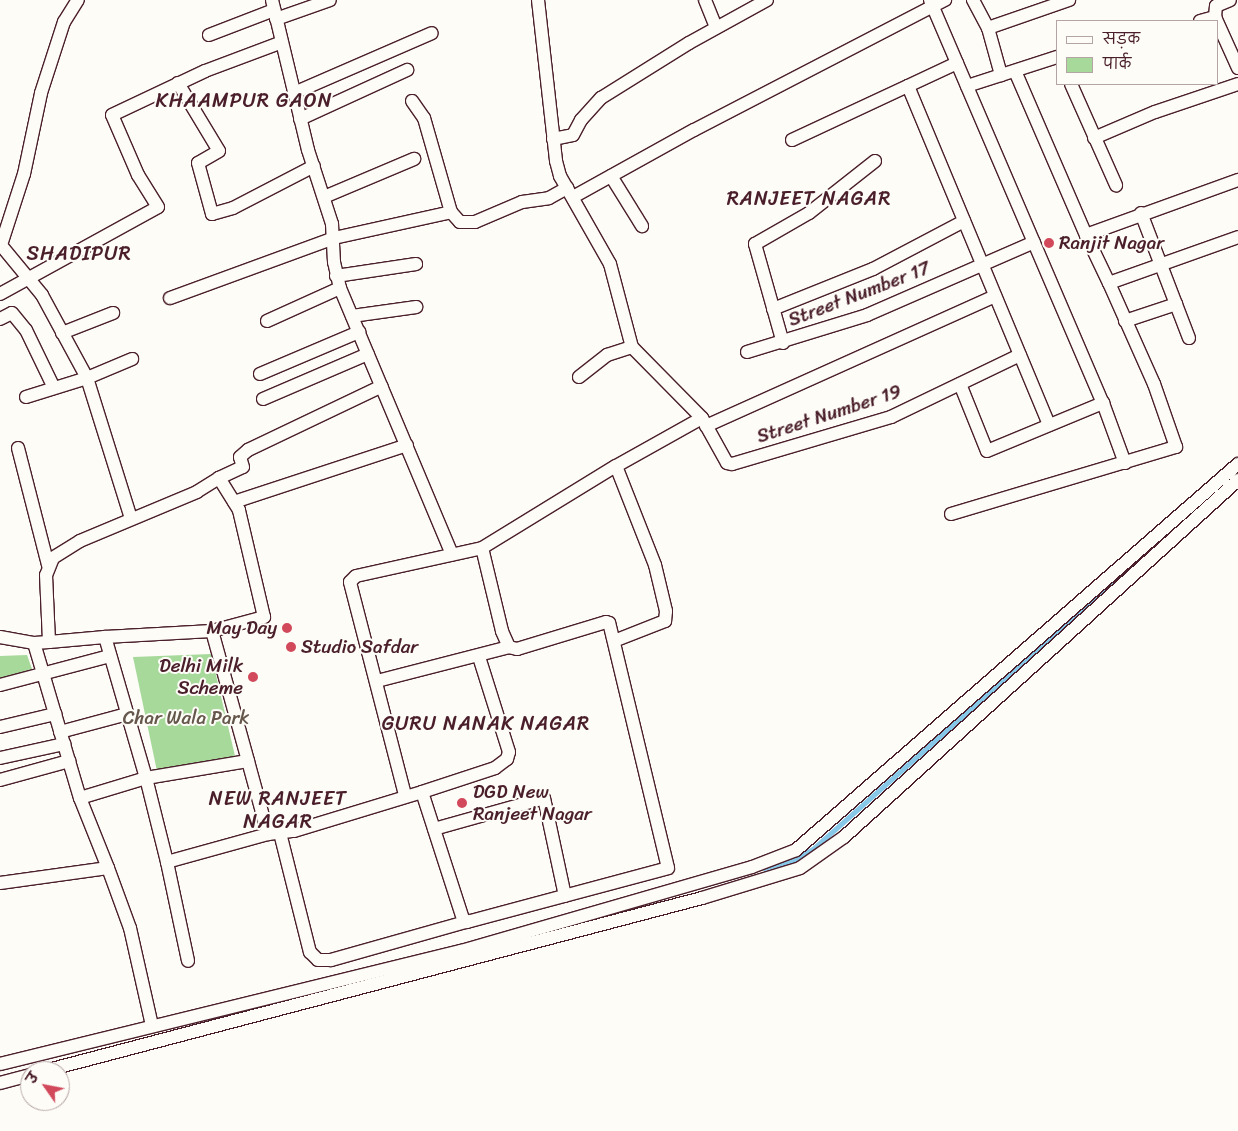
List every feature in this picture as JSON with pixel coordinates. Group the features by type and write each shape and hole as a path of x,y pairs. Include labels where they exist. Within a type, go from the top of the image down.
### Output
{"street":[{"path":"78,0 64,22 41,93 24,174 1,243 29,276 87,378 131,518"},
{"path":"209,35 274,10 330,0"},
{"path":"538,0 558,169 610,264 632,347 704,422"},
{"path":"705,0 716,27"},
{"path":"553,139 573,134 581,120 601,98 716,27 765,0"},
{"path":"412,101 424,118 454,219 469,223 522,202 570,193 611,176 932,3 945,0"},
{"path":"973,0 988,28 1001,75"},
{"path":"988,28 1069,0"},
{"path":"1216,20 1216,6 1230,0"},
{"path":"932,3 1103,403 1125,463"},
{"path":"274,10 280,43 334,238 338,282 452,554"},
{"path":"1204,20 1215,17"},
{"path":"1218,24 1238,68"},
{"path":"294,93 432,33"},
{"path":"0,294 29,276 158,206 138,175 112,115 178,83 280,43"},
{"path":"968,86 1056,57"},
{"path":"792,140 958,63"},
{"path":"300,119 408,70"},
{"path":"951,514 1176,448 1154,384 1086,235 1015,71"},
{"path":"178,83 219,151 198,163 212,214 233,208 314,166"},
{"path":"1094,138 1155,112 1238,84"},
{"path":"1071,85 1116,185"},
{"path":"908,86 1050,425"},
{"path":"324,197 414,159"},
{"path":"783,343 755,244 809,213 875,161"},
{"path":"611,176 642,226"},
{"path":"1086,235 1141,213 1238,180"},
{"path":"170,298 334,238 451,212"},
{"path":"1141,213 1189,338"},
{"path":"773,309 873,269 964,221"},
{"path":"1109,284 1238,237"},
{"name":"Street Number 17","path":"747,352 783,343 866,315 1034,242"},
{"path":"267,321 338,282 416,264"},
{"path":"405,796 377,682 358,616 352,579 482,548 616,466 704,422 995,296"},
{"path":"1125,321 1176,304"},
{"path":"352,316 416,307"},
{"path":"0,319 12,313 26,330 54,388"},
{"path":"62,333 113,313"},
{"path":"260,374 359,332"},
{"path":"579,378 607,355 632,347"},
{"path":"263,399 368,354"},
{"name":"Street Number 19","path":"704,422 729,464 891,417 1020,354"},
{"path":"26,397 87,378 132,359"},
{"path":"960,384 987,450 1103,403"},
{"path":"48,565 65,550 131,518 197,492 219,478 243,467 240,457 248,450 382,386"},
{"path":"234,502 407,445"},
{"path":"18,448 48,565 49,642"},
{"path":"0,1064 460,951 752,867 796,850 1238,464"},
{"path":"614,640 665,621 666,611 655,565 616,466"},
{"path":"0,637 34,643 212,631 264,618 253,563 234,502 219,478"},
{"path":"70,1064 711,896 800,868 844,837 1238,480"},
{"path":"482,548 502,631 509,648"},
{"path":"212,631 248,761 274,833 310,952 318,960 331,960 469,921 666,870 669,866 614,640 610,626 606,622 517,649 509,648 377,682"},
{"path":"104,637 146,778 168,862 188,961"},
{"path":"34,643 80,798 130,928 152,1026"},
{"path":"0,685 110,656"},
{"path":"168,862 422,792 495,768 507,759 510,752 479,657"},
{"path":"0,727 55,714"},
{"path":"0,758 127,714"},
{"path":"0,780 69,761"},
{"path":"80,798 146,778 248,761"},
{"path":"422,792 463,919 469,921"},
{"path":"434,829 544,798 565,896"},
{"path":"0,883 108,868"},
{"path":"0,1083 20,1078"}],"green space":[{"name":"Char Wala Park","path":"211,654 235,756 157,771 133,657"},
{"path":"27,655 32,669 0,679 0,656"}],"waterway":[{"path":"764,868 793,860 813,849 1198,507"}],"place":[{"name":"Ranjit Nagar","path":"1049,243"},
{"name":"May Day","path":"287,628"},
{"name":"Studio Safdar","path":"291,647"},
{"name":"Delhi Milk Scheme","path":"253,677"},
{"name":"DGD New Ranjeet Nagar","path":"462,803"}],"district":[{"name":"KHAAMPUR GAON","path":"244,100"},
{"name":"RANJEET NAGAR","path":"809,198"},
{"name":"SHADIPUR","path":"79,253"},
{"name":"GURU NANAK NAGAR","path":"486,723"},
{"name":"NEW RANJEET NAGAR","path":"278,810"}]}
